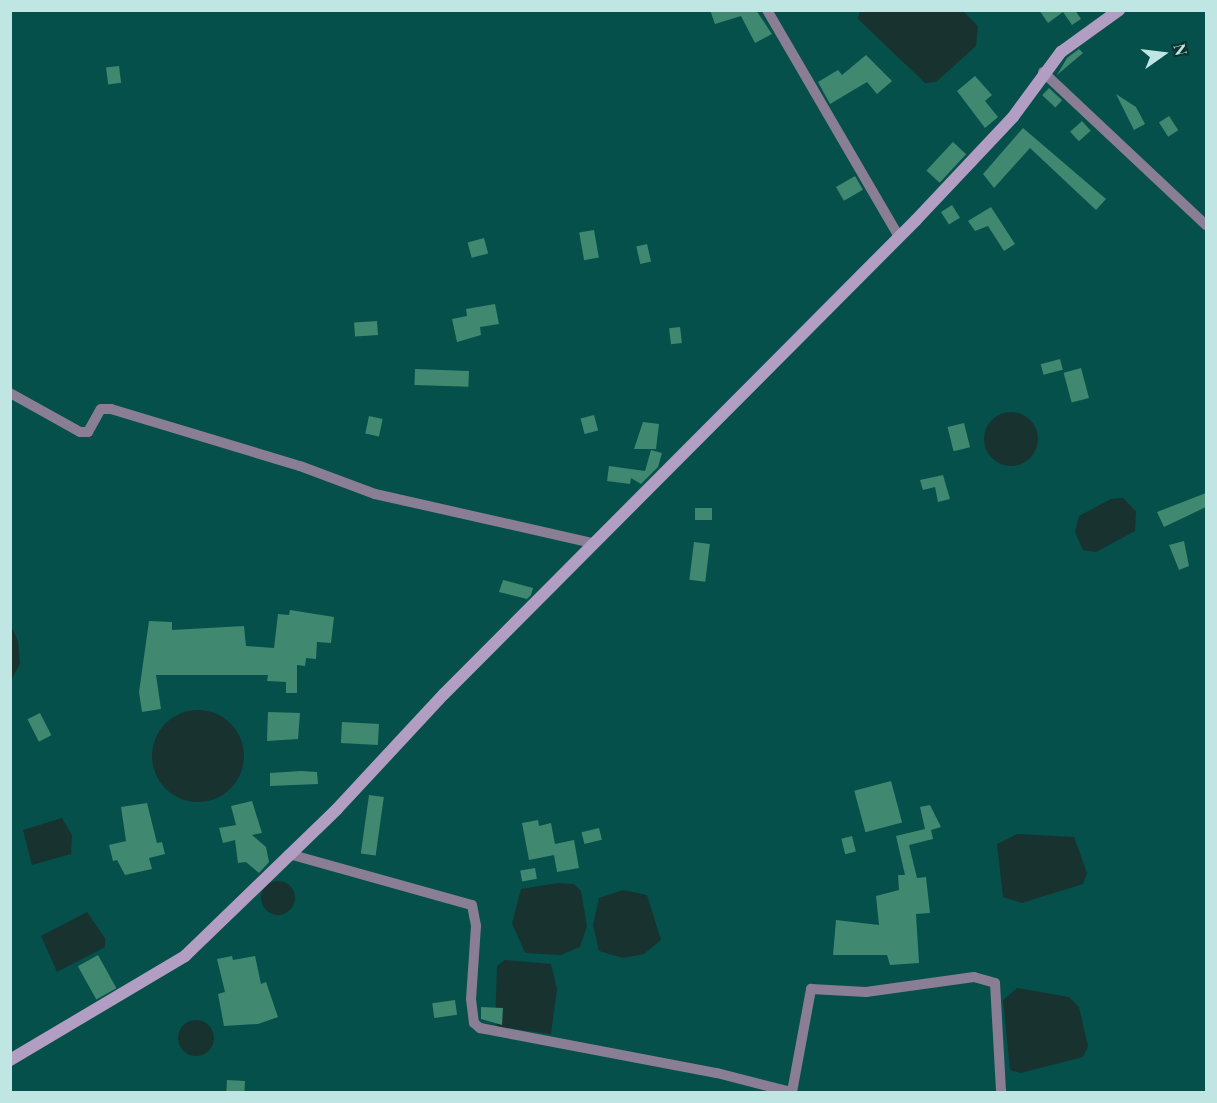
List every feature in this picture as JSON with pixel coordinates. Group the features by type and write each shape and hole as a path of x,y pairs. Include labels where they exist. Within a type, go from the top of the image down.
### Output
{"street":[{"path":"767,10 899,237"},
{"path":"10,1060 184,956 289,854 592,543 899,237 1013,117 1043,72 1061,52 1119,10"},
{"path":"1043,72 1206,225"},
{"path":"10,393 80,432 88,432 101,409 111,409 300,466 375,494 592,543"},
{"path":"289,854 472,905 476,926 471,999 474,1023 480,1028 717,1073 792,1092 812,989 866,992 974,977 995,983 1001,1092"}],"water":[{"path":"860,10 963,11 978,26 976,46 936,82 925,83 858,19"},
{"path":"1011,412 1021,414 1030,420 1036,429 1038,439 1036,449 1030,458 1021,464 1011,466 1001,464 992,458 986,449 984,439 986,429 992,420 1001,414"},
{"path":"1123,498 1136,511 1135,531 1096,552 1083,550 1075,532 1079,516 1111,499"},
{"path":"11,626 18,641 20,664 11,680"},
{"path":"189,710 207,710 224,717 237,730 244,747 244,765 237,782 224,795 207,802 189,802 172,795 159,782 152,765 152,747 159,730 172,717"},
{"path":"62,818 72,835 71,854 32,865 23,830"},
{"path":"1017,834 1074,837 1087,873 1083,884 1022,903 1003,897 997,844"},
{"path":"278,881 290,886 295,898 290,910 278,915 266,910 261,898 266,886"},
{"path":"558,883 574,884 581,891 587,926 580,947 561,955 525,953 512,923 521,889"},
{"path":"623,890 647,895 661,940 644,954 623,958 599,951 593,925 599,898"},
{"path":"87,912 105,938 105,947 57,972 41,936"},
{"path":"505,960 551,964 557,989 551,1034 498,1027 495,1022 497,966"},
{"path":"1017,988 1069,997 1079,1007 1088,1046 1083,1057 1021,1073 1010,1070 1003,1000"},
{"path":"196,1020 208,1026 214,1038 208,1050 196,1056 184,1050 178,1038 184,1026"}],"building":[{"path":"710,10 756,10 772,34 755,43 741,16 715,24"},
{"path":"1039,10 1075,10 1081,19 1072,25 1063,12 1048,23"},
{"path":"1079,49 1083,53 1057,75 1067,58"},
{"path":"866,55 892,81 877,94 867,82 830,104 818,82 838,70 842,75"},
{"path":"119,66 121,83 108,84 106,68"},
{"path":"975,76 992,95 985,101 998,117 985,128 957,91"},
{"path":"1049,88 1062,100 1055,108 1042,95"},
{"path":"1116,94 1136,107 1145,124 1134,130"},
{"path":"1169,116 1178,130 1168,137 1159,123"},
{"path":"1082,121 1091,131 1079,141 1070,132"},
{"path":"1023,128 1106,199 1096,210 1030,148 994,188 983,174"},
{"path":"953,142 966,154 940,183 926,171"},
{"path":"855,176 863,190 844,201 836,187"},
{"path":"952,205 960,218 949,225 941,212"},
{"path":"991,207 1015,244 1004,251 988,226 975,231 968,221"},
{"path":"594,230 599,258 584,260 579,233"},
{"path":"484,238 488,253 472,258 468,242"},
{"path":"647,244 651,262 640,264 636,246"},
{"path":"495,304 499,324 480,327 481,335 457,342 452,319 467,316 466,309"},
{"path":"377,321 378,335 355,337 354,323"},
{"path":"680,327 682,343 671,344 669,328"},
{"path":"1060,359 1063,370 1044,375 1041,364"},
{"path":"1081,368 1089,398 1072,403 1064,373"},
{"path":"415,369 469,371 468,387 414,385"},
{"path":"594,415 598,430 585,434 580,419"},
{"path":"369,416 383,419 379,437 365,434"},
{"path":"643,422 659,424 656,449 634,449"},
{"path":"964,423 970,447 954,451 948,427"},
{"path":"651,450 662,453 658,467 641,484 631,478 630,484 607,481 609,466 645,471"},
{"path":"943,475 950,499 938,502 935,487 923,490 920,480"},
{"path":"1206,493 1206,507 1164,527 1157,512"},
{"path":"695,508 712,508 712,520 695,520"},
{"path":"1184,541 1189,566 1179,570 1169,545"},
{"path":"694,542 710,544 705,582 689,580"},
{"path":"503,580 533,588 531,595 527,599 499,592"},
{"path":"290,610 334,617 331,643 317,642 316,659 306,658 305,666 297,665 297,693 286,693 286,682 267,681 268,675 156,675 161,709 142,712 139,692 149,621 172,622 172,630 244,626 246,646 274,648 278,614 289,615"},
{"path":"268,712 300,713 298,739 267,741"},
{"path":"40,713 51,735 39,742 28,719"},
{"path":"342,722 379,724 378,745 341,743"},
{"path":"317,772 318,784 270,786 270,773"},
{"path":"891,781 902,823 865,832 854,791"},
{"path":"369,795 384,797 376,856 361,853"},
{"path":"252,801 262,833 252,835 266,847 269,862 259,873 246,862 238,863 235,840 223,843 219,828 236,825 231,806"},
{"path":"147,803 157,843 162,842 165,854 149,858 152,869 125,875 117,860 113,861 109,845 126,841 121,807"},
{"path":"930,805 941,827 931,830 933,839 909,845 917,878 926,877 930,913 916,914 919,963 890,965 887,955 833,955 836,920 879,925 876,896 899,890 898,875 905,875 896,836 925,829 920,807"},
{"path":"538,820 539,826 551,823 555,844 574,840 579,868 557,872 554,855 529,860 522,823"},
{"path":"599,828 602,840 584,844 582,832"},
{"path":"852,836 856,852 845,854 841,839"},
{"path":"535,868 537,879 522,881 520,871"},
{"path":"98,955 116,988 96,999 78,966"},
{"path":"232,956 233,960 255,956 261,984 266,982 278,1017 258,1024 224,1026 218,994 225,992 217,959"},
{"path":"455,1000 457,1015 434,1018 432,1003"},
{"path":"481,1007 503,1008 502,1025 481,1019"},
{"path":"227,1080 245,1081 244,1092 226,1092"}]}
